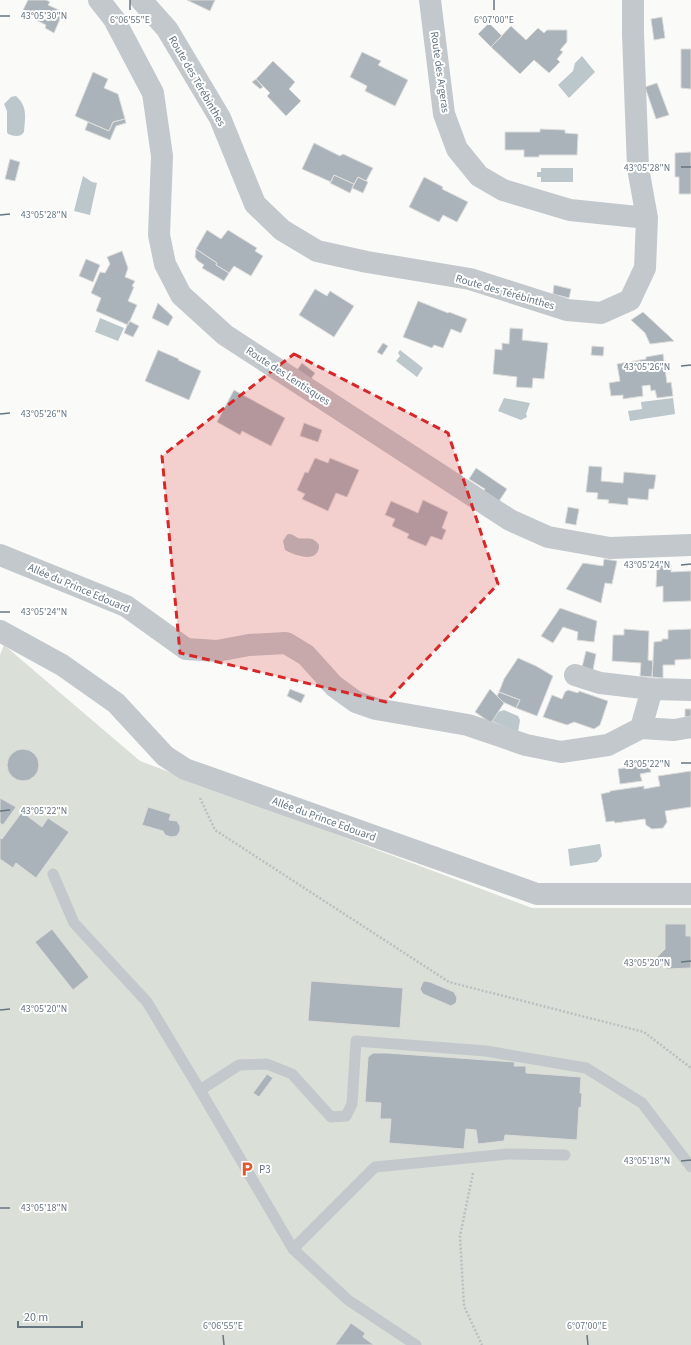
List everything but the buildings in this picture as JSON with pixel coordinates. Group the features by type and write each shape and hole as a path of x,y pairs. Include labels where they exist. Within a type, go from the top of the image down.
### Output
{"street":[{"name":"Route des Lentisques","path":"99,0 114,19 153,93 162,156 159,235 164,264 181,296 225,335 510,520 548,536 610,548 691,545"},
{"name":"Route des Térébinthes","path":"141,0 167,29 220,118 255,204 282,230 317,250 367,262 470,279 567,310 601,313 630,300 645,268 647,218 638,168 633,0"},
{"name":"Route des Argeras","path":"430,0 444,114 457,149 479,176 503,190 570,210 647,218"},
{"name":"Allée du Prince Edouard","path":"0,555 126,606 186,649 217,651 249,645 286,643 306,655 334,686 356,702 376,709 468,725 526,745 561,752 608,745 641,728"},
{"name":"Allée du Prince Edouard","path":"0,631 62,665 116,703 165,756 185,769 537,894 691,894"},
{"path":"575,675 600,683 652,689 691,690"},
{"path":"652,689 641,728 674,730 691,727"}],"lane":[{"path":"53,874 74,923 147,1002 293,1249 348,1300 416,1345"},
{"path":"200,1090 239,1065 267,1064 292,1074 331,1117 346,1116 352,1104 356,1041 486,1051 586,1068 642,1103 691,1167"},
{"path":"293,1249 375,1167 508,1154 565,1155"}],"path":[{"path":"185,769 215,830 449,982 644,1032 691,1068"},
{"path":"476,1157 460,1236 464,1306 482,1345"}],"highlighted area":[{"path":"294,354 448,433 498,584 386,702 180,653 162,456"}],"shaded area":[{"path":"582,56 595,72 569,98 558,85 573,71 575,63"},
{"path":"16,96 20,100 25,112 24,132 17,136 8,134 7,132 7,111 4,104 11,97"},
{"path":"541,168 573,168 573,182 541,182 541,177 537,177 537,172 541,172"},
{"path":"83,176 92,182 97,183 90,215 74,211"},
{"path":"100,318 124,328 118,341 95,332"},
{"path":"400,350 423,368 417,377 396,361 400,356 398,353"},
{"path":"504,398 530,403 526,414 527,417 521,420 498,411"},
{"path":"673,398 675,414 630,421 628,411 642,409 641,402"},
{"path":"288,534 298,538 309,538 314,540 319,545 318,551 311,557 306,557 285,550 283,541"},
{"path":"4,645 140,761 532,908 691,908 691,1345 0,1345 0,655"},
{"path":"504,710 518,716 520,720 518,732 492,721 498,712"},
{"path":"600,844 602,856 597,862 570,866 568,849"}],"place":[{"name":"P3","path":"247,1169"}]}
